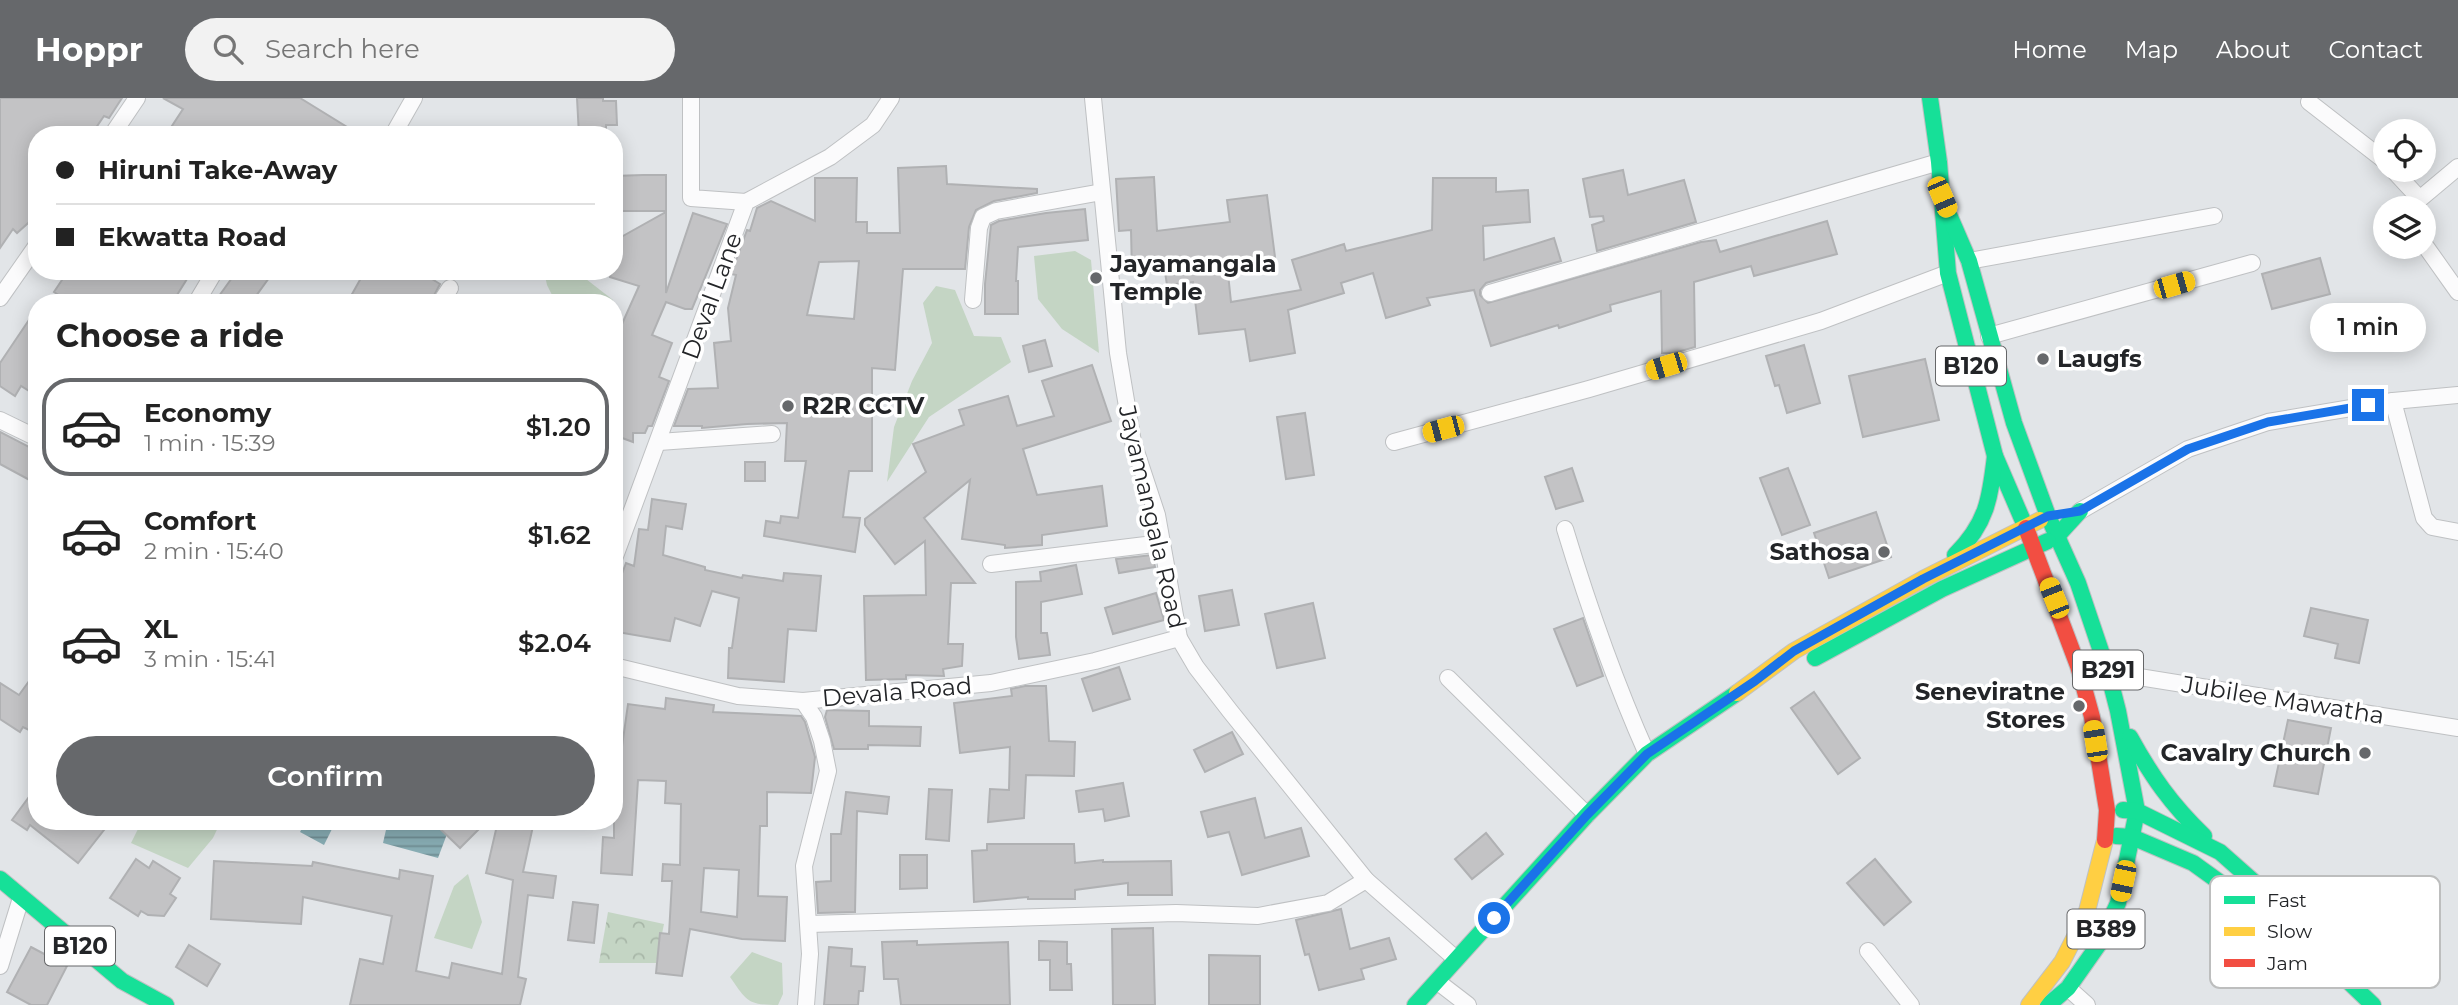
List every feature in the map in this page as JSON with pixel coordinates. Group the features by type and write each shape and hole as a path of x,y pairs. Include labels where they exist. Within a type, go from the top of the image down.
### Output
{"main road":[{"name":"B120","path":"1930,98 1939,162 1948,273 1995,456 2026,528"},
{"name":"B120","path":"1942,197 1969,261 2014,423 2048,516"},
{"path":"1939,571 1973,539 1983,522 1989,504 1995,456"},
{"path":"1415,1005 1587,815 1647,754 1755,681 1794,651 1939,571 2048,516 2080,511"},
{"path":"1755,681 1800,666 1942,589 2057,535 2080,511"},
{"path":"2048,516 2057,535"},
{"path":"2026,528 2034,547"},
{"name":"B291","path":"2057,535 2078,583 2108,671 2120,718 2137,811"},
{"name":"B291","path":"2034,547 2078,666 2092,717 2107,810"},
{"path":"2120,718 2149,772 2176,809 2247,876"},
{"path":"2211,876 2193,863 2132,837 2106,835 2107,810 2137,811 2220,852"},
{"path":"2132,837 2137,811"},
{"name":"B389","path":"2029,1005 2062,962 2086,915 2106,835"},
{"name":"B389","path":"2048,1005 2068,988 2099,944 2118,903 2132,837"},
{"name":"B120","path":"0,879 122,981 166,1005"},
{"path":"2355,988 2373,1005"}],"street":[{"path":"118,126 137,98"},
{"path":"398,126 414,98"},
{"path":"691,98 691,198 746,202"},
{"name":"Deval Lane","path":"623,536 746,202 830,158 873,125 891,98"},
{"name":"Jayamangala Road","path":"1093,98 1118,353 1133,442 1157,515 1179,638 1196,667 1366,880 1456,959"},
{"path":"2309,102 2373,153"},
{"path":"1490,293 1939,162"},
{"path":"2423,196 2458,167"},
{"path":"973,300 979,228 983,217 996,211 1102,192"},
{"path":"1969,261 2214,216"},
{"path":"0,298 28,258"},
{"path":"2435,259 2458,292"},
{"path":"1989,336 2252,263"},
{"path":"1394,442 1589,389 1821,321 1948,273"},
{"path":"446,294 450,288"},
{"path":"2080,511 2188,449 2268,422 2393,401 2458,395"},
{"path":"2393,401 2424,518 2432,527 2458,533"},
{"path":"0,420 28,434"},
{"path":"659,442 772,434"},
{"path":"1565,528 1588,605 1626,708 1647,754"},
{"path":"991,564 1162,543"},
{"name":"Devala Road","path":"623,668 738,696 803,701 990,683 1095,661 1179,638"},
{"name":"Jubilee Mawatha","path":"2108,671 2458,728"},
{"path":"1448,678 1587,815"},
{"path":"803,701 814,717 828,771 804,866 810,924 806,1005"},
{"path":"810,924 1175,913 1258,916 1328,903 1366,880"},
{"path":"0,966 21,898"},
{"path":"1868,951 1911,1005"},
{"path":"1438,982 1468,1005"},
{"path":"2068,988 2087,1005"}],"green space":[{"path":"1075,251 1091,260 1099,353 1062,329 1038,299 1034,256"},
{"path":"546,280 587,280 605,294 552,294"},
{"path":"936,286 955,290 974,336 1001,337 1011,362 929,417 887,482 894,427 912,381 932,343 923,303"},
{"path":"138,830 217,830 188,868 131,843"},
{"path":"468,874 482,922 472,949 434,938 454,886"},
{"path":"608,912 664,924 656,963 599,963"},
{"path":"752,952 782,963 783,994 778,1005 749,1000 730,977"}],"water":[{"path":"301,830 332,830 324,845 300,832"},
{"path":"386,830 448,830 438,858 383,843"}],"building":[{"path":"0,98 122,98 109,118 104,116 97,126 28,126 28,223 17,233 13,229 0,248"},
{"path":"163,98 300,98 345,126 172,126 183,109"},
{"path":"577,98 616,101 617,125 579,126"},
{"path":"946,166 947,184 1037,189 1037,193 994,201 976,210 969,227 965,269 903,269 895,370 872,368 872,471 849,471 843,517 860,518 855,552 764,536 766,521 780,523 781,516 798,518 806,461 785,461 787,423 702,428 674,426 688,389 718,388 714,343 731,341 728,308 736,275 731,274 757,208 771,201 815,221 815,178 857,178 856,222 867,222 867,233 900,233 898,168","holes":["859,261 854,319 807,315 819,262"]},
{"path":"1623,170 1628,195 1684,180 1696,222 1597,251 1592,225 1604,221 1603,216 1590,217 1583,179"},
{"path":"666,175 666,211 623,211 623,176"},
{"path":"1154,177 1157,231 1230,222 1227,200 1267,195 1275,257 1227,264 1231,302 1301,290 1292,260 1344,244 1346,251 1432,230 1433,178 1496,178 1496,192 1528,190 1530,222 1483,226 1484,260 1554,238 1561,261 1486,283 1480,290 1480,295 1488,303 1701,242 1716,240 1720,252 1827,221 1837,254 1754,276 1751,266 1694,282 1695,347 1674,353 1662,353 1661,291 1610,305 1611,311 1559,328 1558,325 1491,346 1474,290 1427,298 1430,305 1386,318 1373,273 1341,283 1344,293 1288,310 1295,353 1250,361 1245,329 1199,334 1193,282 1167,285 1165,272 1132,272 1131,230 1119,231 1116,179"},
{"path":"1085,209 1088,240 1018,247 1018,314 985,314 991,225 999,221 1046,213"},
{"path":"666,212 666,293 693,213 727,224 692,309 666,302 652,335 672,343 659,377 669,381 652,426 648,426 645,433 633,433 633,442 623,438 623,322 639,286 620,280 623,280 623,236"},
{"path":"2320,258 2330,294 2272,309 2262,274"},
{"path":"62,280 186,280 178,294 54,292"},
{"path":"231,280 268,280 257,294 220,294"},
{"path":"360,280 434,280 440,284 435,294 352,294"},
{"path":"28,321 28,390 21,386 15,396 0,386 0,363"},
{"path":"1045,340 1052,366 1029,372 1023,346"},
{"path":"1804,345 1820,403 1787,413 1779,385 1775,386 1766,356"},
{"path":"1925,359 1939,420 1863,437 1849,376"},
{"path":"1092,365 1111,421 1023,449 1037,495 1102,486 1107,526 1042,535 1042,545 1005,548 1005,545 962,539 970,480 924,518 975,583 951,583 948,644 963,644 962,666 943,669 944,676 906,675 906,679 866,680 864,596 926,595 925,541 895,564 865,525 865,519 926,472 913,444 964,425 959,410 1008,396 1017,426 1054,416 1042,381"},
{"path":"1305,413 1314,475 1286,479 1277,417"},
{"path":"0,432 28,446 28,479 0,464"},
{"path":"745,462 765,462 765,481 745,481"},
{"path":"1572,468 1583,501 1556,509 1545,477"},
{"path":"1788,468 1810,525 1782,535 1760,478"},
{"path":"652,499 686,504 682,529 666,526 663,555 705,567 705,570 742,578 743,575 783,581 784,573 821,576 816,631 788,629 784,682 728,678 729,648 732,648 739,598 712,591 700,626 675,618 670,641 623,633 623,571 626,563 634,566 639,529 648,530"},
{"path":"1876,512 1891,557 1829,578 1814,533"},
{"path":"1152,555 1155,567 1119,573 1116,559"},
{"path":"1076,565 1082,594 1041,602 1041,633 1047,633 1050,655 1019,659 1016,637 1016,582 1041,581 1040,572"},
{"path":"1232,590 1239,625 1205,631 1199,596"},
{"path":"1156,593 1164,620 1113,634 1105,608"},
{"path":"1313,603 1325,658 1277,668 1265,614"},
{"path":"2311,608 2368,620 2359,663 2335,658 2338,644 2304,636"},
{"path":"1583,618 1603,676 1577,686 1554,629"},
{"path":"1119,667 1130,699 1093,711 1082,679"},
{"path":"28,682 28,730 23,727 20,732 0,719 0,683 19,695"},
{"path":"1046,686 1049,741 1075,742 1074,776 1026,775 1024,818 988,822 990,789 1009,790 1010,747 960,753 954,703 1012,696 1011,689"},
{"path":"1814,692 1860,758 1838,774 1791,708"},
{"path":"666,698 714,705 713,712 801,716 805,722 815,757 811,793 767,792 767,826 760,826 758,896 787,897 785,941 742,939 690,929 682,976 656,973 660,933 669,934 672,881 662,881 663,864 680,865 681,804 665,803 666,781 638,780 632,875 601,873 603,837 614,838 614,830 623,830 623,740 628,704 665,709","holes":["704,868 739,870 737,917 701,912"]},
{"path":"827,710 869,711 869,726 921,727 920,746 868,745 868,749 834,749 825,717"},
{"path":"2288,720 2331,728 2318,794 2274,786"},
{"path":"1232,732 1243,754 1205,772 1194,750"},
{"path":"1123,783 1129,816 1105,821 1103,809 1079,812 1076,791"},
{"path":"929,789 952,790 949,841 926,839"},
{"path":"846,792 889,797 887,814 857,811 855,912 818,913 816,882 831,881 831,834 841,834"},
{"path":"28,798 27,830 12,820"},
{"path":"1255,798 1265,838 1301,828 1309,856 1242,875 1229,832 1208,837 1201,812"},
{"path":"36,830 104,830 78,863"},
{"path":"441,830 478,830 460,848"},
{"path":"496,830 532,830 523,872 556,876 553,898 528,895 518,977 526,979 520,1005 350,1005 360,959 383,964 392,916 303,897 301,924 211,919 214,861 312,866 313,862 399,879 400,870 433,876 416,971 449,978 452,963 502,974 513,880 486,873"},
{"path":"1486,833 1503,854 1472,879 1455,859"},
{"path":"987,844 1074,844 1075,863 1103,860 1171,861 1172,895 1128,895 1128,883 1075,890 1075,899 1028,897 974,902 972,851 987,850"},
{"path":"900,855 927,855 927,888 900,889"},
{"path":"136,859 149,868 153,861 180,878 170,894 176,898 164,916 148,915 141,911 138,916 110,898"},
{"path":"1875,859 1911,902 1884,925 1847,883"},
{"path":"573,902 598,905 594,943 568,940"},
{"path":"1341,909 1350,949 1389,938 1396,959 1361,969 1364,979 1319,990 1309,954 1305,955 1296,920"},
{"path":"1153,928 1155,1005 1113,1005 1112,929"},
{"path":"917,941 917,945 1008,942 1010,1005 901,1005 898,979 884,979 882,942"},
{"path":"1039,941 1067,942 1067,964 1071,964 1072,990 1050,990 1050,960 1039,960"},
{"path":"189,945 220,964 207,986 176,967"},
{"path":"31,947 67,966 47,1005 31,1005 7,992"},
{"path":"829,947 852,949 851,966 865,967 863,991 859,991 858,1005 824,1005"},
{"path":"1209,955 1260,956 1260,1005 1209,1005"}],"traffic: fast":[{"path":"1930,98 1939,162 1948,273 1995,456 2026,528"},
{"path":"1950,217 1969,261 2014,423 2048,516 2078,583 2108,672 2137,811 2118,903 2099,944 2068,988 2048,1005"},
{"path":"1955,555 1974,532 1985,510 1995,456"},
{"path":"2058,535 2080,511"},
{"path":"1815,658 1942,589 2048,541"},
{"path":"1415,1005 1587,815 1647,754 1737,693"},
{"path":"2130,737 2163,790 2204,836"},
{"path":"2123,810 2137,811 2220,852 2247,876"},
{"path":"2116,836 2132,837 2193,863 2211,876"},
{"path":"0,879 122,981 166,1005"},
{"path":"2355,988 2373,1005"}],"traffic: slow":[{"path":"1737,693 1794,651 1923,579 2040,520"},
{"path":"2029,1005 2062,962 2086,915 2105,840"}],"traffic: jam":[{"path":"2026,528 2078,666 2092,717 2107,810 2105,840"}],"place":[{"name":"Jayamangala Temple","path":"1096,278"},
{"name":"Laugfs","path":"2043,359"},
{"name":"R2R CCTV","path":"788,406"},
{"name":"Sathosa","path":"1884,552"},
{"name":"Seneviratne Stores","path":"2079,706"},
{"name":"Cavalry Church","path":"2365,753"}],"route":[{"path":"1494,918 1587,815 1647,754 1755,681 1794,651 1860,612 2048,516 2080,511 2188,449 2268,422 2368,405"}]}
